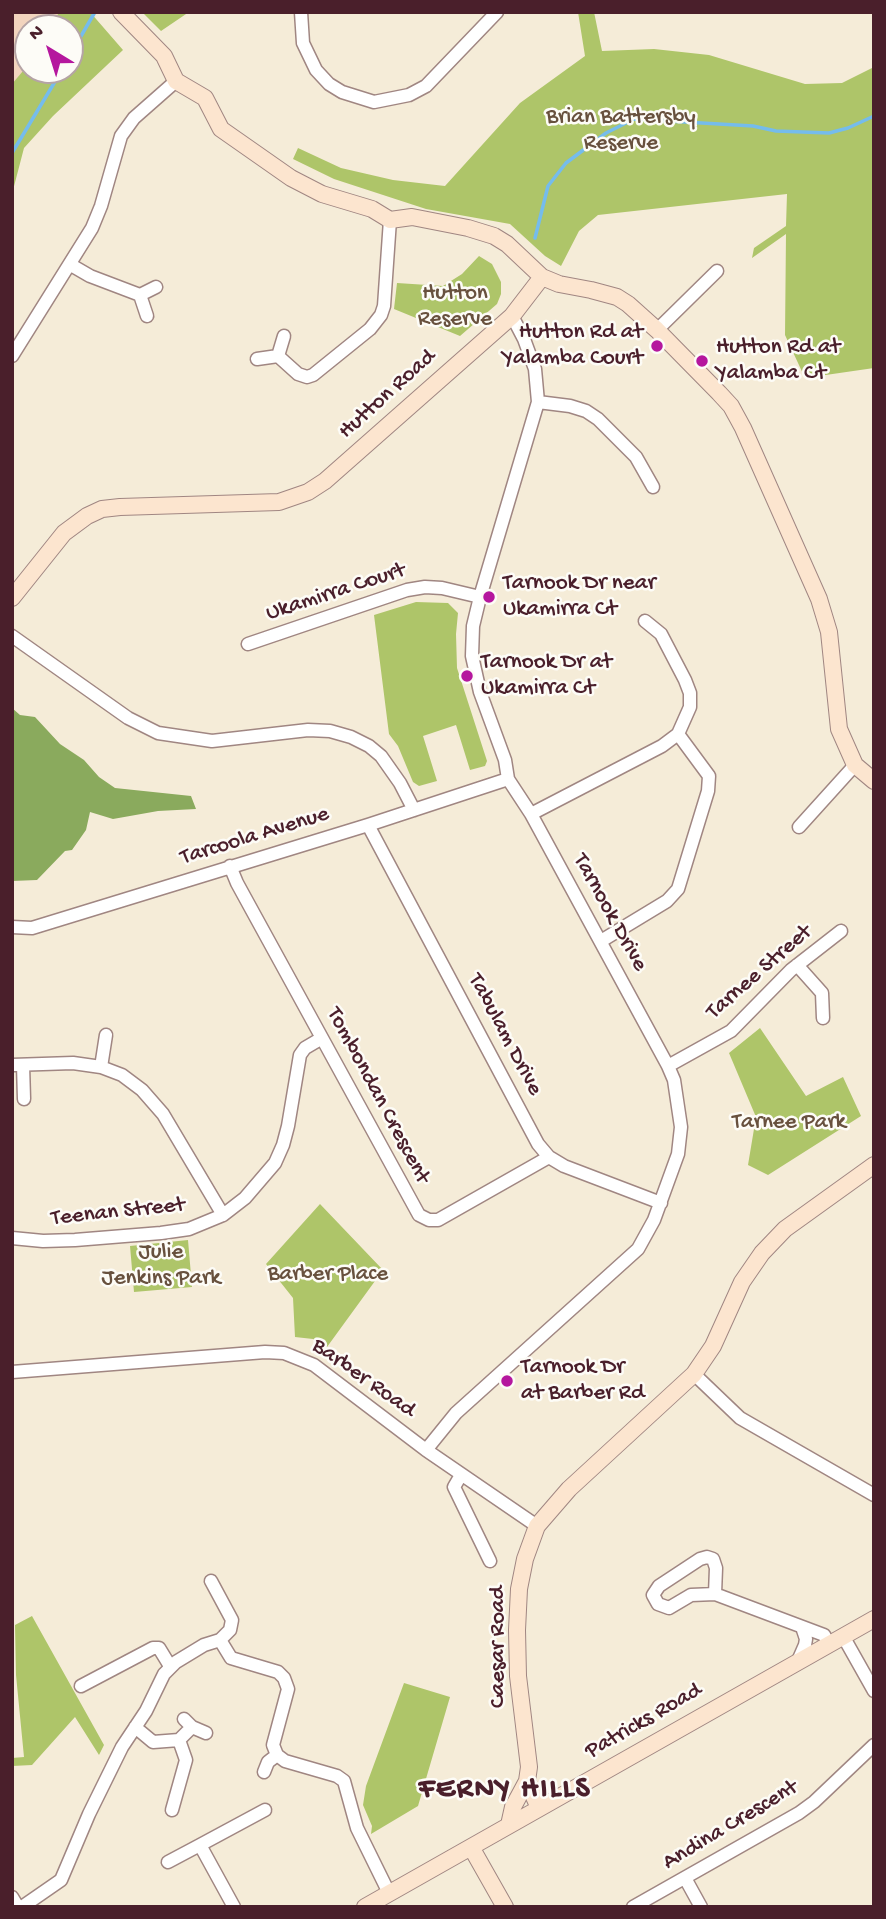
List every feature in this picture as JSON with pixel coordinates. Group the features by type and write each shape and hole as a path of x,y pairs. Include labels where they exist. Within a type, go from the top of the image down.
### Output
{"street":[{"path":"121,12 164,56 176,81 205,98 221,129 291,178 322,194 372,209 390,220 412,217 494,236 507,244 542,277 559,284 591,289 617,297 657,330 719,393 731,406 743,428 826,617 839,729 855,765 874,781"},
{"path":"301,12 303,43 316,70 329,84 342,92 374,102 409,95 426,86 497,12"},
{"path":"12,356 92,228 121,136 134,118 176,81"},
{"path":"278,356 298,374 307,377 370,329 381,315 384,306 390,220"},
{"path":"71,265 90,276 140,295 156,287"},
{"path":"657,330 717,271"},
{"name":"Hutton Road","path":"12,598 64,533 102,509 279,502 308,492 325,481 512,316 542,277"},
{"path":"140,295 147,316"},
{"name":"Tarnook Drive","path":"426,1450 456,1413 638,1249 661,1203 678,1153 681,1127 674,1080 668,1066 531,814 508,779 505,760 480,692 472,656 472,626 538,402 535,369 512,316"},
{"path":"278,356 284,336"},
{"path":"257,359 278,356"},
{"path":"538,402 570,406 586,411 598,419 636,457 653,487"},
{"name":"Ukamirra Court","path":"248,644 407,590 442,588 480,597"},
{"path":"531,814 662,746 678,734 691,707 690,693 661,634 645,621"},
{"path":"12,636 119,712 158,733 212,741 308,730 330,731 351,737 381,756 400,783 414,810"},
{"path":"601,941 667,901 678,889 708,791 709,776 678,734"},
{"path":"799,827 855,765"},
{"name":"Tarcoola Avenue","path":"12,927 32,928 508,779"},
{"name":"Tabulam Drive","path":"368,825 538,1144 550,1157 564,1166 661,1203"},
{"name":"Tombondan Crescent","path":"230,866 419,1214 429,1220 438,1220 550,1157"},
{"name":"Tarnee Street","path":"668,1066 731,1031 797,965 841,931"},
{"path":"797,965 822,993 823,1018"},
{"path":"101,1067 106,1035"},
{"name":"Teenan Street","path":"12,1238 75,1240 161,1233 189,1229 223,1214 245,1198 275,1163 288,1126 300,1055 305,1048 322,1038"},
{"path":"24,1099 17,1065 73,1063 101,1067 122,1075 163,1114 223,1214"},
{"name":"Caesar Road","path":"543,1805 528,1774 518,1676 518,1602 525,1559 537,1526 569,1489 694,1374 713,1346 741,1282 762,1253 785,1229 874,1165"},
{"name":"Barber Road","path":"12,1371 265,1352 284,1353 301,1358 461,1475 537,1526"},
{"path":"694,1374 740,1418 874,1495"},
{"path":"461,1475 454,1486 490,1561"},
{"path":"715,1594 716,1568 713,1559 707,1557 659,1586 653,1595 658,1604 669,1608 691,1595 715,1594 836,1640 874,1690"},
{"path":"12,1897 20,1907 61,1880 122,1747 146,1711 164,1674 170,1666 204,1645 220,1640 230,1630 232,1620 211,1581"},
{"name":"Patricks Road","path":"365,1907 874,1619"},
{"path":"798,1661 806,1639 802,1627"},
{"path":"220,1640 231,1658 278,1672 284,1678 288,1689 273,1745 277,1755 337,1776 344,1781 357,1828 389,1893"},
{"path":"81,1686 153,1648 159,1648 170,1666"},
{"path":"172,1810 186,1760 179,1740 188,1723 206,1733"},
{"path":"135,1727 153,1742 179,1740"},
{"name":"Andina Crescent","path":"633,1907 799,1813 874,1745"},
{"path":"264,1772 268,1762 277,1755"},
{"path":"509,1825 513,1807 528,1774"},
{"path":"168,1862 265,1810"},
{"path":"200,1845 234,1907"},
{"path":"471,1847 505,1907"},
{"path":"685,1878 701,1907"}],"shaded area":[{"path":"12,12 59,12 14,14 14,82"}],"green space":[{"path":"90,12 123,50 53,116 24,148 12,194 12,84 14,82 14,84 84,84 84,14 58,14"},
{"path":"142,12 189,12 161,31"},
{"name":"Brian Battersby Reserve","path":"578,12 594,12 602,51 654,49 709,55 805,84 842,83 874,67 874,368 805,378 785,335 786,234 752,258 754,248 786,226 787,194 598,215 579,231 561,266 545,256 510,224 426,209 334,179 293,159 298,148 341,168 393,180 445,186 520,103 585,56"},
{"name":"Hutton Reserve","path":"479,256 492,264 501,282 501,294 497,304 460,336 394,309 397,283 443,286 462,274"},
{"path":"416,602 448,603 458,613 457,668 487,761 485,766 470,770 456,725 423,736 437,781 419,786 413,782 398,746 389,734 374,615"},
{"path":"12,708 20,715 35,717 60,744 84,760 99,777 115,788 191,796 196,809 158,811 113,819 90,812 86,830 72,850 65,851 37,880 12,881"},
{"name":"Tarnee Park","path":"760,1028 806,1096 843,1077 861,1116 768,1175 748,1165 756,1117 729,1053"},
{"name":"Barber Place","path":"320,1204 383,1270 327,1347 313,1339 295,1337 293,1298 266,1264"},
{"name":"Julie Jenkins Park","path":"188,1240 192,1287 134,1292 130,1246"},
{"path":"32,1616 104,1745 99,1755 75,1717 32,1765 12,1766 12,1758 24,1757 16,1675 15,1625"},
{"path":"404,1683 450,1697 418,1806 371,1834 372,1826 363,1805 366,1786"}],"waterway":[{"path":"84,31 95,12"},
{"path":"12,153 54,84"},
{"path":"535,238 548,186 566,163 606,133 634,119 829,133 874,116"}],"place":[{"name":"Hutton Rd at Yalamba Court","path":"657,346"},
{"name":"Hutton Rd at Yalamba Ct","path":"702,361"},
{"name":"Tarnook Dr near Ukamirra Ct","path":"489,597"},
{"name":"Tarnook Dr at Ukamirra Ct","path":"467,676"},
{"name":"Tarnook Dr at Barber Rd","path":"507,1381"}],"district":[{"name":"FERNY HILLS","path":"505,1791"}]}
